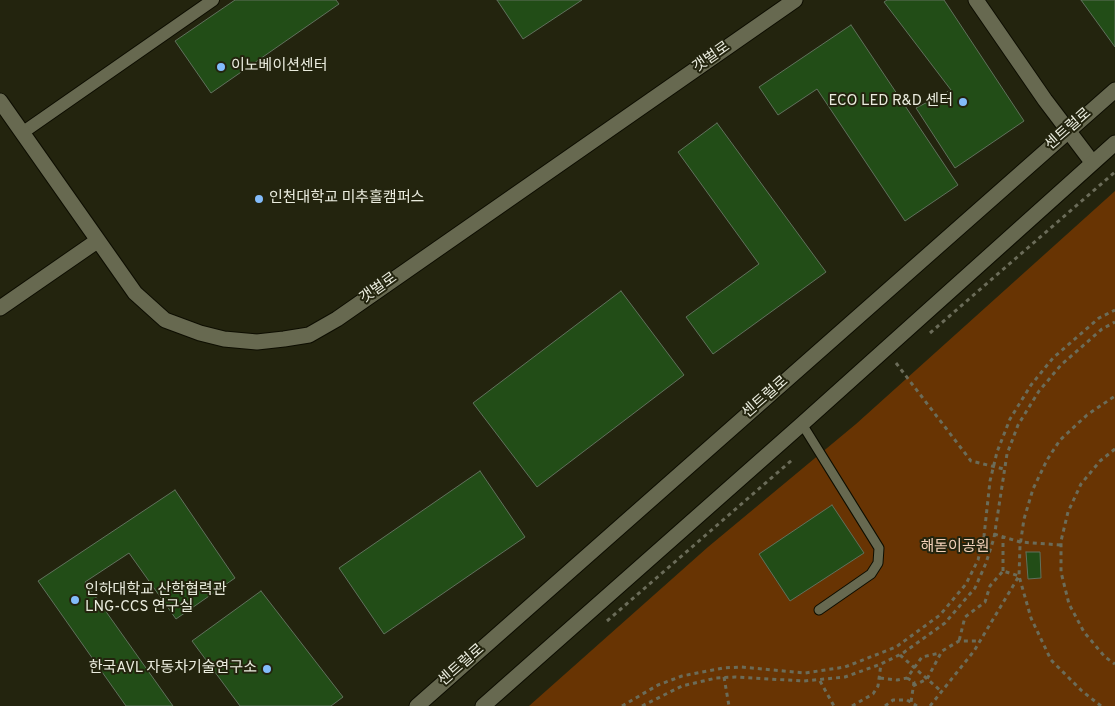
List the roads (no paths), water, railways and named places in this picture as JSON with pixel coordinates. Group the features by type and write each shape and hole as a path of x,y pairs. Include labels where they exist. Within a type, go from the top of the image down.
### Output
{"main road":[{"name":"갯벌로","path":"0,101 135,293 165,320 200,333 224,339 256,342 309,335 337,319 795,0"},
{"path":"976,0 1092,162"},
{"name":"센트럴로","path":"417,706 1115,90"},
{"path":"483,706 802,424 1115,143"},
{"path":"0,308 97,241"}],"street":[{"path":"22,133 213,0"}],"lane":[{"path":"802,424 879,548 878,563 871,574 819,610"}],"place":[{"name":"이노베이션센터","path":"221,67"},
{"name":"ECO LED R&D 센터","path":"963,102"},
{"name":"인천대학교 미추홀캠퍼스","path":"259,199"},
{"name":"인하대학교 산학협력관 LNG-CCS 연구실","path":"75,600"},
{"name":"한국AVL 자동차기술연구소","path":"267,669"}],"park label":[{"name":"해돋이공원","path":"955,548"}]}
